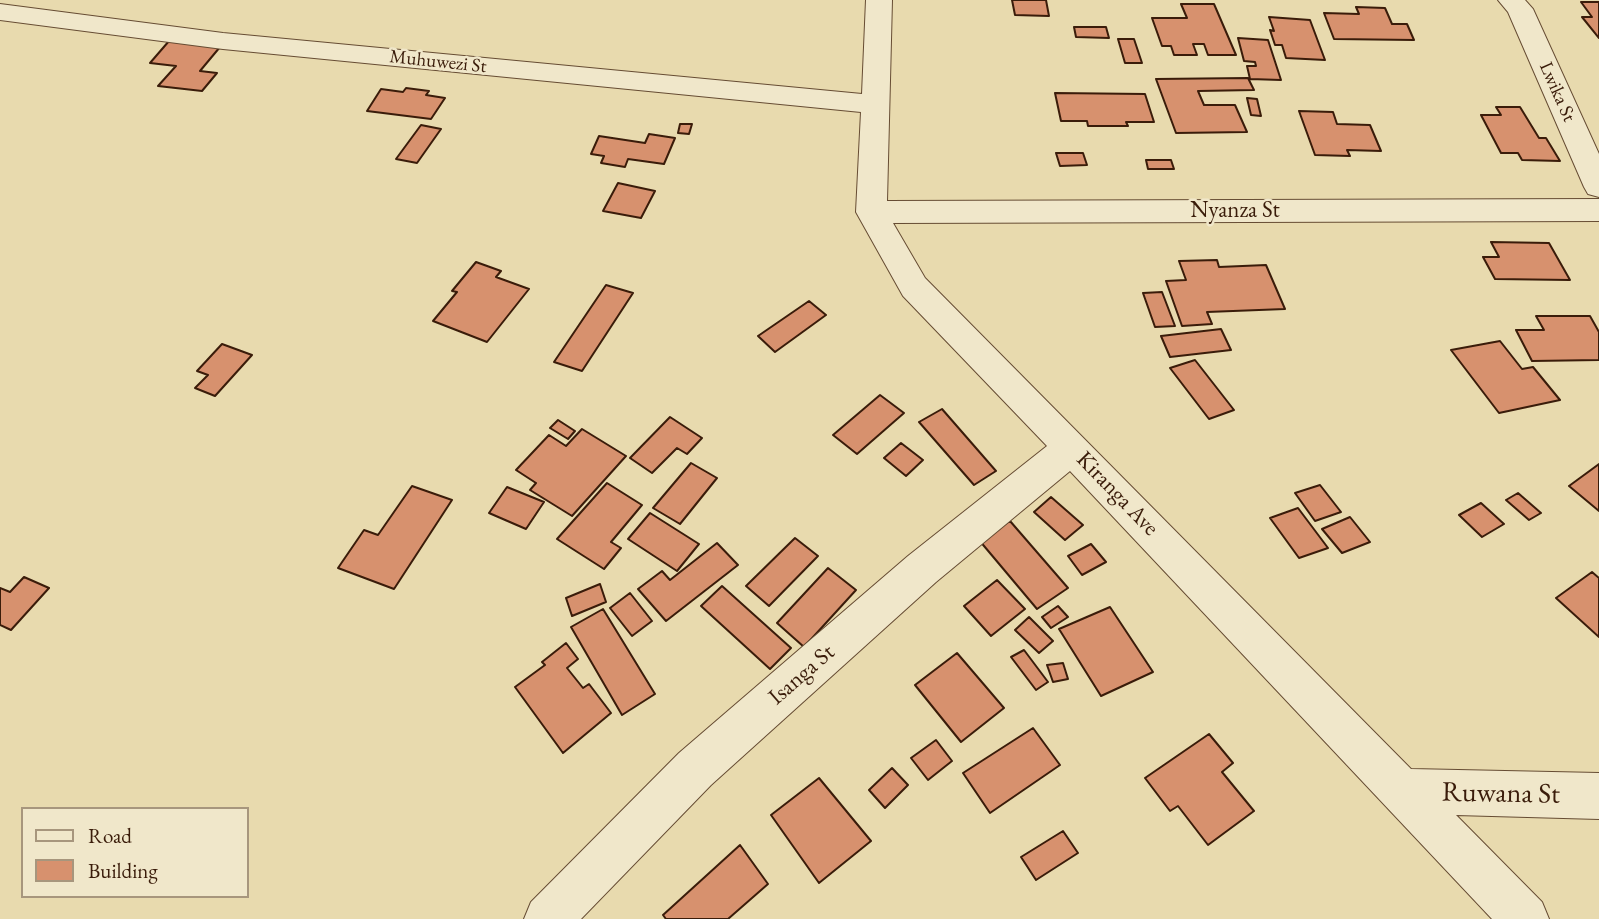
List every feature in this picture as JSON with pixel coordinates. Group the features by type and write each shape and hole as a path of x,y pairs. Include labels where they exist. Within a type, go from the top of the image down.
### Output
{"street":[{"path":"872,212 879,0"},
{"name":"Lwika St","path":"1511,0 1520,9 1599,187"},
{"name":"Muhuwezi St","path":"0,12 223,41 877,105"},
{"name":"Nyanza St","path":"872,212 1599,210"},
{"name":"Kiranga Ave","path":"872,212 914,287 1525,919"},
{"name":"Isanga St","path":"548,919 695,769 922,569 1072,448"},
{"name":"Ruwana St","path":"1404,791 1599,796"}],"building":[{"path":"1012,0 1046,0 1049,16 1015,15"},
{"path":"1581,2 1599,2 1599,38 1582,17 1592,17"},
{"path":"1181,4 1214,4 1236,55 1208,55 1204,44 1193,44 1197,55 1174,55 1171,46 1162,46 1152,18 1187,18"},
{"path":"1356,7 1385,8 1392,24 1407,24 1414,40 1334,39 1324,13 1359,14"},
{"path":"1269,17 1310,20 1325,60 1286,58 1282,45 1275,45"},
{"path":"1074,27 1106,27 1109,38 1076,37"},
{"path":"1238,38 1268,40 1281,80 1250,79 1247,66 1256,66 1255,62 1244,61"},
{"path":"1118,39 1134,39 1142,63 1125,63"},
{"path":"169,41 220,47 200,71 217,73 202,91 158,86 176,66 150,63"},
{"path":"1248,78 1254,90 1198,91 1204,105 1235,105 1247,132 1176,133 1156,79"},
{"path":"406,88 429,91 426,95 445,98 431,119 367,111 381,89 403,92"},
{"path":"1055,93 1145,94 1154,122 1126,122 1128,126 1088,126 1087,121 1061,121"},
{"path":"1247,98 1257,99 1261,116 1251,115"},
{"path":"1496,107 1520,107 1539,138 1546,138 1560,161 1522,160 1518,153 1501,153 1481,115 1501,115"},
{"path":"1299,111 1333,112 1337,124 1370,125 1381,151 1347,150 1350,156 1315,155"},
{"path":"680,124 692,124 689,134 678,133"},
{"path":"421,125 441,129 417,163 396,159"},
{"path":"649,134 675,138 664,164 628,159 625,167 601,163 604,156 591,154 599,136 645,143"},
{"path":"1056,153 1083,153 1087,165 1060,166"},
{"path":"1146,160 1171,160 1174,169 1148,169"},
{"path":"618,183 655,191 641,218 603,211"},
{"path":"1491,242 1549,243 1570,280 1495,279 1483,257 1499,257"},
{"path":"1217,260 1219,267 1266,265 1285,309 1207,312 1212,324 1182,326 1166,281 1186,280 1179,261"},
{"path":"476,262 501,271 496,277 529,289 487,342 433,321 457,292 452,291"},
{"path":"606,285 633,293 582,371 554,362"},
{"path":"1162,292 1175,326 1155,327 1143,293"},
{"path":"809,301 826,315 775,352 758,336"},
{"path":"1536,316 1590,316 1599,332 1599,360 1532,361 1516,330 1544,330"},
{"path":"1221,329 1231,350 1170,357 1161,336"},
{"path":"1500,341 1522,369 1533,367 1560,400 1499,413 1451,350"},
{"path":"222,344 252,355 215,396 195,388 208,375 197,371"},
{"path":"1195,360 1234,410 1209,419 1170,368"},
{"path":"880,395 904,413 857,454 833,435"},
{"path":"942,409 996,471 974,485 919,422"},
{"path":"670,417 702,438 687,454 677,448 652,473 630,458"},
{"path":"558,420 575,431 568,439 550,428"},
{"path":"582,429 626,456 572,516 530,490 536,483 516,470 549,435 566,446"},
{"path":"901,443 923,460 906,476 884,458"},
{"path":"691,463 717,478 680,524 653,508"},
{"path":"1599,464 1599,511 1569,486"},
{"path":"607,483 642,505 611,542 621,548 604,569 557,539"},
{"path":"1320,485 1341,512 1315,521 1295,493"},
{"path":"412,486 452,500 394,589 338,568 364,530 378,535"},
{"path":"507,487 544,502 526,529 489,513"},
{"path":"1518,493 1541,513 1529,520 1506,500"},
{"path":"1051,497 1083,525 1065,540 1034,512"},
{"path":"1481,503 1504,524 1482,537 1459,515"},
{"path":"1298,508 1328,548 1299,558 1270,518"},
{"path":"650,513 699,544 677,571 628,539"},
{"path":"1350,517 1370,542 1342,553 1322,529"},
{"path":"1010,521 1068,588 1037,609 979,540"},
{"path":"795,538 818,556 769,606 746,586"},
{"path":"717,543 738,565 666,621 638,589 662,571 670,580"},
{"path":"1091,544 1106,562 1082,575 1068,556"},
{"path":"828,568 856,590 804,647 777,623"},
{"path":"1592,572 1599,578 1599,637 1556,598"},
{"path":"24,577 49,588 11,630 0,625 0,588 10,592"},
{"path":"997,580 1025,609 991,636 964,606"},
{"path":"600,584 606,602 572,616 566,598"},
{"path":"722,586 791,648 770,669 701,606"},
{"path":"630,593 652,621 632,636 610,608"},
{"path":"1058,606 1068,617 1051,628 1042,617"},
{"path":"1110,607 1153,672 1101,696 1059,629"},
{"path":"603,609 655,694 622,715 571,627"},
{"path":"1029,617 1053,641 1039,653 1015,630"},
{"path":"566,643 578,659 567,668 583,688 589,684 611,713 563,753 515,687 545,665 542,662"},
{"path":"1024,650 1048,682 1036,690 1011,657"},
{"path":"957,653 1004,708 961,742 915,685"},
{"path":"1063,663 1068,679 1053,682 1047,665"},
{"path":"1033,728 1060,765 990,813 963,773"},
{"path":"1209,734 1233,763 1222,772 1254,811 1208,845 1178,806 1170,811 1145,778"},
{"path":"936,740 952,761 928,780 911,758"},
{"path":"892,768 908,785 885,808 869,790"},
{"path":"819,778 871,841 819,883 771,815"},
{"path":"1063,831 1078,853 1036,880 1021,857"},
{"path":"740,845 768,884 728,919 666,919 663,915"}]}
